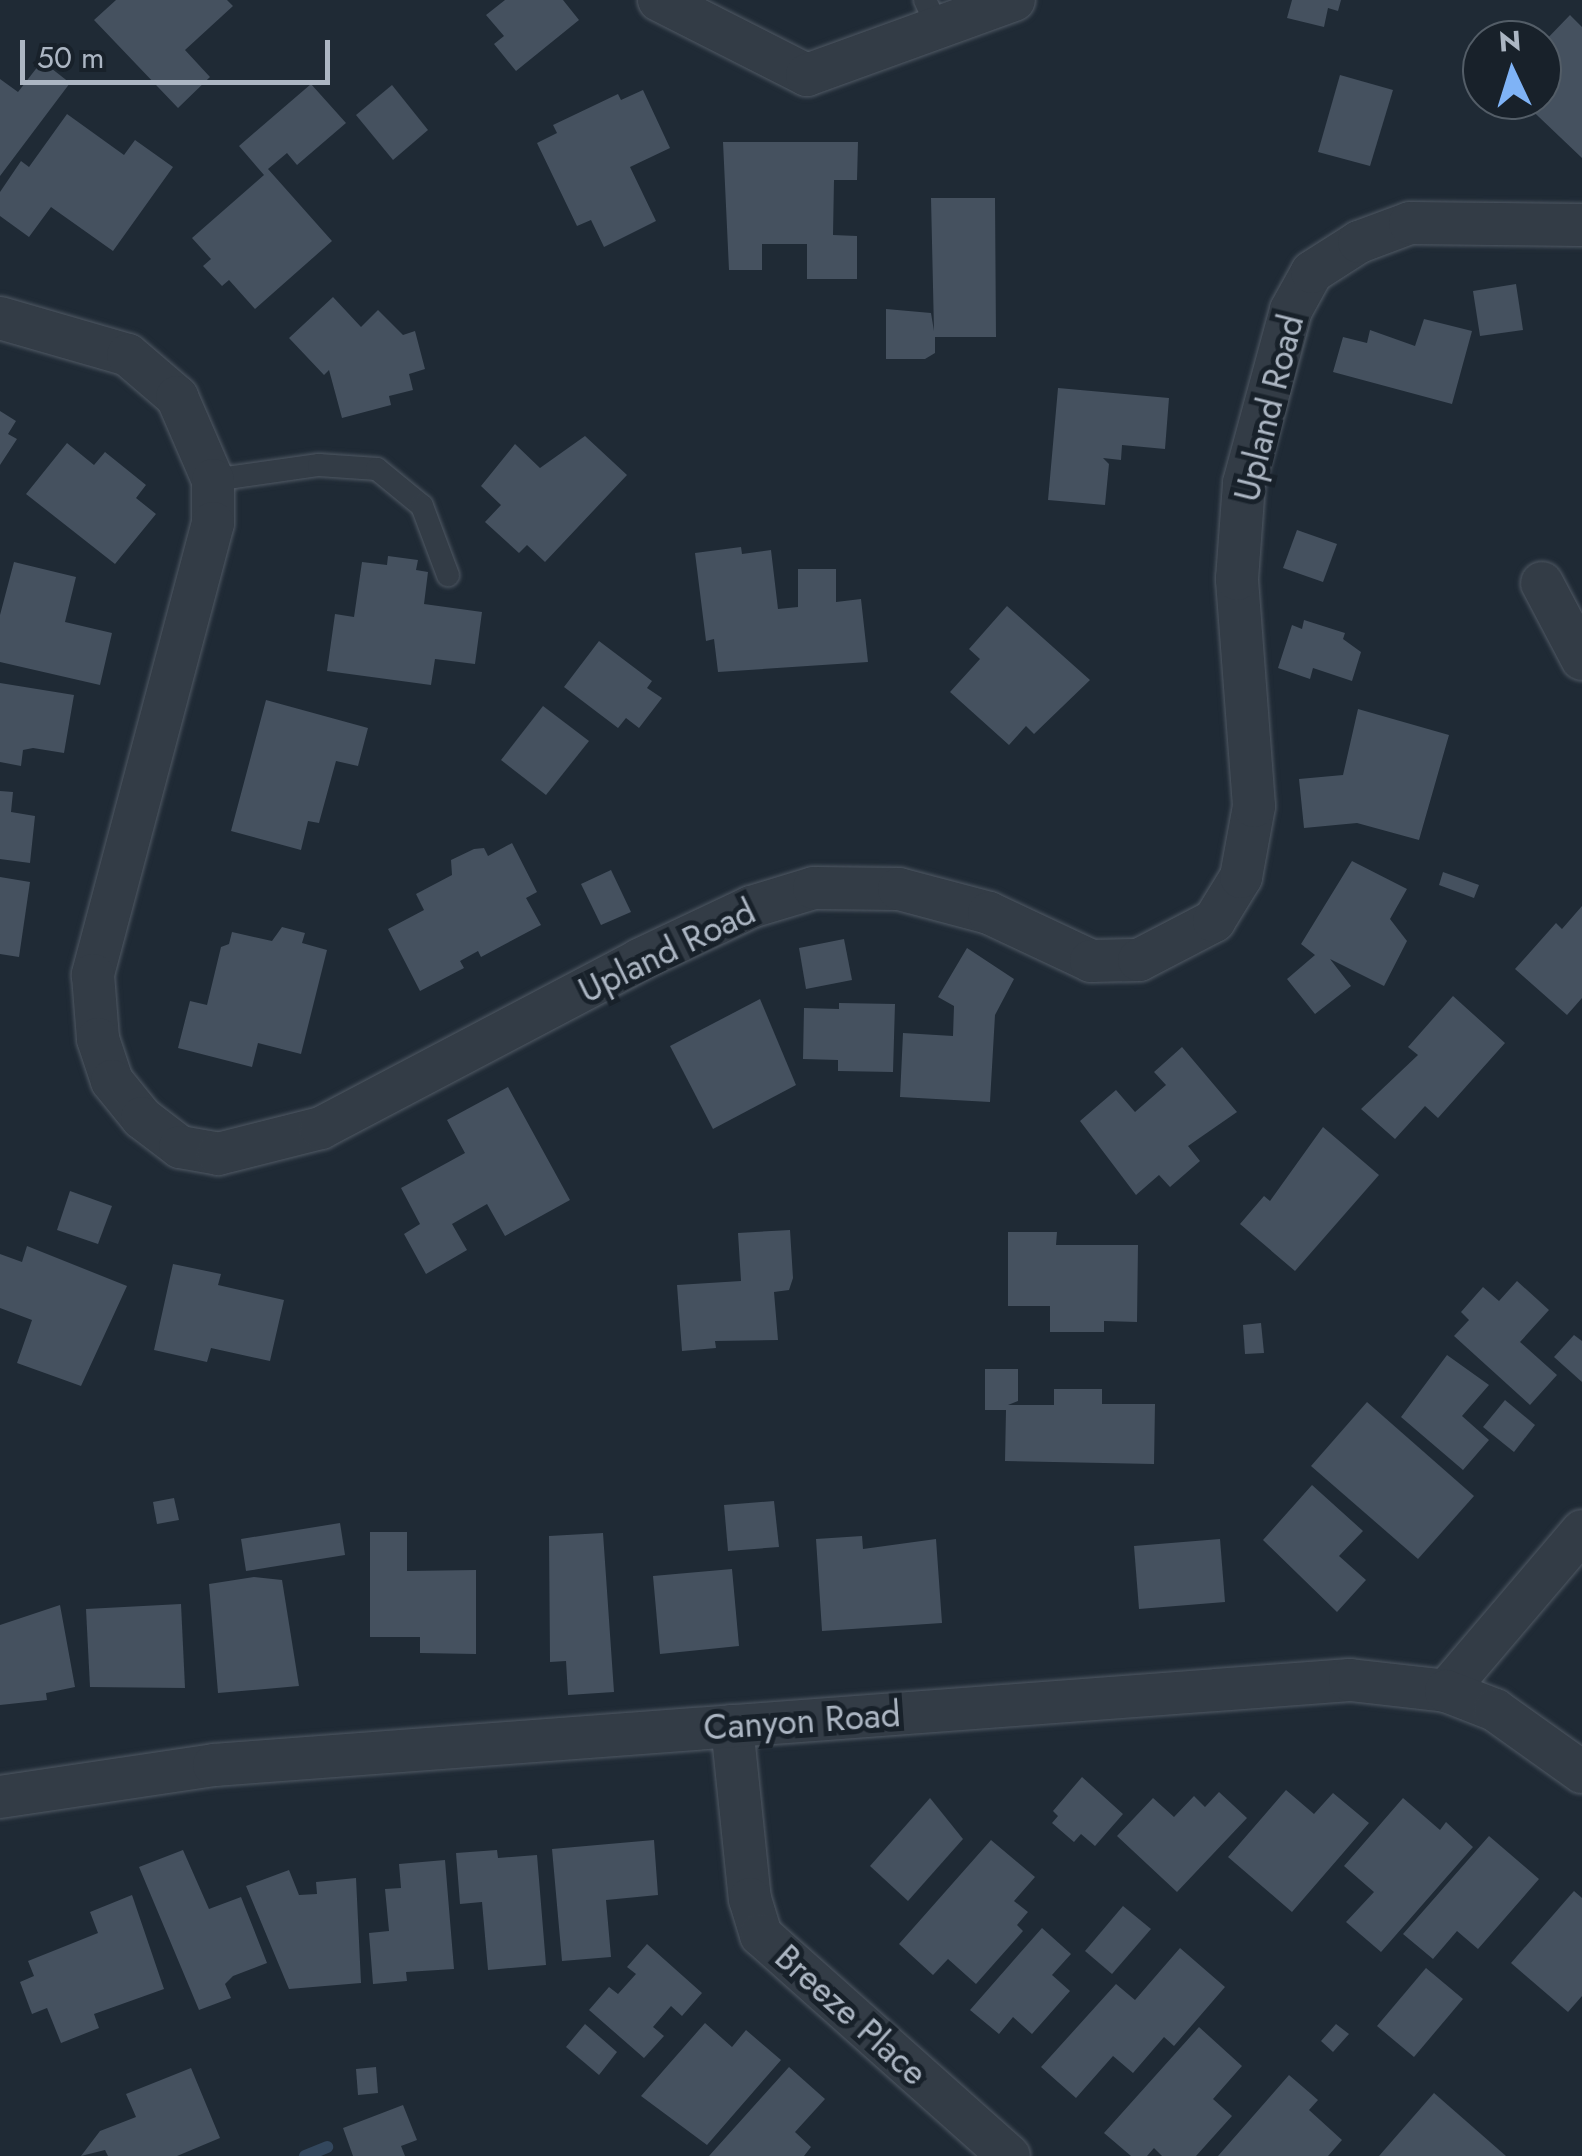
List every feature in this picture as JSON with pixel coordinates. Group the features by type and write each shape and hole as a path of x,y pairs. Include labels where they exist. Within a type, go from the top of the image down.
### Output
{"street":[{"path":"659,0 807,75 932,14 1014,0"},
{"name":"Upland Road","path":"0,318 128,355 178,398 213,480 213,523 93,976 98,1040 112,1081 142,1118 180,1147 218,1154 321,1128 638,960 751,907 814,888 899,889 989,914 1091,961 1138,960 1214,920 1241,877 1254,806 1236,579 1244,484 1291,310 1312,272 1359,242 1410,223 1582,225"},
{"path":"1542,583 1582,659"},
{"path":"1446,1691 1582,1531"},
{"name":"Canyon Road","path":"0,1797 214,1764 1350,1680 1446,1691 1495,1710 1582,1772"},
{"name":"Breeze Place","path":"732,1726 750,1899 761,1935 1009,2156"}],"lane":[{"path":"213,480 320,465 377,468 422,506 448,575"}],"building":[{"path":"116,0 227,0 233,6 185,50 210,77 178,108 94,20"},
{"path":"505,0 563,0 579,20 516,71 494,44 504,36 486,15"},
{"path":"1292,0 1341,0 1338,11 1328,8 1324,27 1287,18"},
{"path":"1570,15 1582,27 1582,158 1542,120 1562,120 1562,23"},
{"path":"42,61 70,83 0,176 0,79 18,92"},
{"path":"1340,75 1393,90 1370,166 1318,152"},
{"path":"311,84 346,123 297,165 287,153 268,169 332,241 255,309 229,280 222,286 203,266 211,259 192,238 264,175 239,146"},
{"path":"392,85 428,130 393,160 356,115"},
{"path":"643,90 670,148 630,167 656,221 604,247 591,220 577,226 537,143 557,133 553,125 618,94 621,100"},
{"path":"67,114 124,155 135,140 173,167 113,251 51,207 29,237 0,216 0,192 21,161 29,167"},
{"path":"723,142 858,142 857,180 834,180 833,235 857,236 857,279 807,279 807,244 762,244 762,270 729,270"},
{"path":"931,198 995,198 996,337 935,337 935,353 925,359 886,359 886,309 931,313 934,331"},
{"path":"1516,284 1523,330 1480,336 1473,291"},
{"path":"333,297 361,327 378,310 403,335 415,331 425,369 409,374 413,390 389,396 391,405 342,418 329,370 324,375 289,338"},
{"path":"1424,319 1472,331 1452,404 1333,372 1343,337 1367,343 1370,330 1415,346"},
{"path":"1058,388 1169,398 1165,449 1122,445 1121,460 1103,458 1109,464 1105,505 1048,500"},
{"path":"0,411 16,421 8,434 17,439 0,465"},
{"path":"585,436 627,475 545,562 527,545 519,553 485,522 501,505 481,486 515,444 540,468"},
{"path":"67,443 94,465 105,452 146,485 136,498 156,514 115,564 26,494"},
{"path":"1297,530 1337,544 1323,582 1283,568"},
{"path":"741,547 742,554 771,550 778,609 798,607 798,569 836,569 836,602 861,599 868,662 718,672 714,639 706,641 695,553"},
{"path":"388,556 418,560 416,570 428,572 424,604 482,612 475,664 435,659 431,685 327,671 335,614 354,617 362,562 387,565"},
{"path":"14,562 76,577 65,622 112,633 100,685 0,662 0,615"},
{"path":"1007,606 1090,680 1034,734 1026,726 1009,745 950,692 980,659 969,649"},
{"path":"1304,620 1345,633 1343,639 1361,652 1352,681 1313,668 1310,679 1278,668 1292,625 1302,629"},
{"path":"599,641 652,681 647,688 662,698 639,728 626,718 618,728 564,687"},
{"path":"0,683 74,695 64,753 33,748 23,750 21,766 0,762"},
{"path":"266,700 368,728 358,766 336,761 319,823 308,821 301,850 231,831"},
{"path":"543,706 589,741 546,795 501,760"},
{"path":"1358,709 1449,735 1419,840 1357,823 1304,828 1299,779 1343,775"},
{"path":"0,791 13,792 11,812 35,816 30,863 0,859"},
{"path":"512,843 537,892 526,898 541,925 481,957 478,951 460,961 464,968 420,991 388,929 424,910 416,894 452,875 451,860 474,849 484,848 488,856"},
{"path":"1352,861 1407,889 1390,919 1407,941 1384,986 1330,959 1351,986 1315,1014 1287,979 1315,955 1301,944"},
{"path":"611,870 631,912 601,925 581,884"},
{"path":"1443,872 1479,885 1474,898 1439,885"},
{"path":"0,877 30,882 19,957 0,954"},
{"path":"1582,906 1582,998 1567,1015 1515,969 1556,923 1562,929"},
{"path":"282,927 305,933 302,943 327,950 301,1054 258,1043 252,1067 178,1048 190,1001 207,1005 221,947 229,944 232,932 272,941"},
{"path":"844,939 852,980 806,989 799,948"},
{"path":"967,948 1014,979 995,1015 990,1102 900,1097 903,1033 953,1036 954,1006 938,997"},
{"path":"1453,996 1505,1043 1438,1118 1425,1106 1395,1139 1361,1109 1418,1055 1408,1047"},
{"path":"760,999 796,1085 713,1129 670,1046"},
{"path":"839,1003 895,1004 893,1072 838,1071 838,1060 803,1059 804,1008 839,1009"},
{"path":"1182,1047 1237,1112 1188,1146 1200,1161 1170,1187 1159,1175 1136,1195 1080,1121 1116,1090 1135,1112 1166,1085 1154,1072"},
{"path":"508,1087 570,1200 505,1236 487,1204 452,1224 467,1250 426,1274 404,1234 420,1224 401,1188 465,1153 447,1120"},
{"path":"1323,1127 1379,1175 1295,1271 1240,1224 1264,1196 1270,1201"},
{"path":"70,1191 112,1206 98,1244 57,1230"},
{"path":"790,1230 793,1278 789,1290 774,1292 778,1340 715,1341 716,1348 682,1351 677,1285 741,1281 738,1233"},
{"path":"1008,1232 1057,1232 1056,1245 1138,1245 1137,1322 1104,1321 1104,1332 1050,1332 1050,1306 1008,1306"},
{"path":"27,1246 127,1286 81,1386 17,1363 32,1320 0,1308 0,1254 22,1262"},
{"path":"173,1264 221,1274 218,1285 284,1300 270,1361 211,1348 207,1362 154,1350"},
{"path":"1517,1281 1549,1310 1520,1342 1557,1375 1530,1405 1454,1336 1469,1320 1461,1312 1483,1287 1499,1301"},
{"path":"1261,1323 1264,1353 1245,1354 1243,1325"},
{"path":"1574,1335 1582,1341 1582,1382 1554,1357"},
{"path":"1447,1355 1489,1385 1462,1416 1489,1440 1463,1470 1401,1417"},
{"path":"985,1369 1018,1369 1018,1401 1008,1405 1054,1405 1054,1389 1102,1389 1102,1404 1155,1404 1154,1464 1005,1461 1006,1410 985,1410"},
{"path":"1505,1400 1535,1425 1514,1452 1483,1427"},
{"path":"1367,1402 1474,1496 1418,1559 1311,1466"},
{"path":"1312,1485 1363,1531 1339,1556 1366,1580 1337,1612 1263,1540"},
{"path":"174,1498 179,1520 157,1524 153,1502"},
{"path":"774,1501 779,1547 728,1551 724,1505"},
{"path":"340,1523 345,1555 246,1571 241,1539"},
{"path":"370,1532 407,1532 407,1571 476,1570 476,1654 420,1653 420,1637 370,1637"},
{"path":"603,1533 614,1692 568,1695 566,1661 550,1662 549,1536"},
{"path":"862,1536 863,1549 936,1539 942,1623 822,1631 816,1539"},
{"path":"1220,1539 1225,1602 1139,1609 1134,1546"},
{"path":"732,1569 739,1646 660,1654 653,1576"},
{"path":"254,1577 282,1580 299,1686 218,1693 209,1584"},
{"path":"181,1604 185,1688 90,1687 86,1609"},
{"path":"60,1605 75,1687 46,1693 47,1700 0,1705 0,1625"},
{"path":"1082,1777 1123,1814 1095,1846 1081,1834 1074,1842 1052,1823 1058,1816 1053,1811"},
{"path":"1286,1790 1314,1814 1333,1793 1369,1823 1292,1912 1228,1857"},
{"path":"1219,1792 1247,1818 1177,1892 1117,1836 1153,1798 1174,1817 1194,1796 1205,1807"},
{"path":"930,1798 963,1839 908,1901 870,1866"},
{"path":"1403,1798 1440,1830 1446,1822 1473,1847 1381,1952 1346,1922 1374,1892 1344,1866"},
{"path":"1489,1836 1539,1879 1478,1949 1457,1931 1433,1959 1403,1934"},
{"path":"654,1840 658,1895 606,1900 611,1957 562,1961 552,1849"},
{"path":"991,1840 1035,1877 1014,1901 1028,1912 1017,1925 1023,1931 976,1984 948,1959 933,1975 899,1944"},
{"path":"183,1850 209,1909 241,1897 267,1963 233,1976 225,1984 231,1998 199,2010 139,1867"},
{"path":"497,1850 498,1858 537,1855 546,1965 488,1970 482,1902 460,1904 456,1853"},
{"path":"445,1860 454,1969 406,1972 407,1981 373,1984 369,1933 389,1931 385,1889 401,1888 399,1864"},
{"path":"289,1870 299,1895 317,1894 316,1882 356,1878 361,1983 289,1989 246,1886"},
{"path":"1574,1891 1582,1898 1582,1996 1568,2012 1511,1963"},
{"path":"132,1895 164,1989 94,2014 99,2028 61,2043 47,2008 32,2014 20,1982 34,1976 28,1961 98,1933 90,1912"},
{"path":"1123,1906 1151,1929 1112,1974 1085,1951"},
{"path":"1042,1928 1071,1954 1052,1975 1070,1991 1032,2034 1013,2017 999,2034 970,2010"},
{"path":"647,1944 702,1993 682,2016 671,2006 653,2027 664,2036 644,2058 589,2010 609,1987 618,1994 636,1974 627,1967"},
{"path":"1180,1948 1225,1987 1174,2046 1164,2037 1133,2073 1113,2056 1076,2098 1041,2067 1116,1984 1135,2000"},
{"path":"1426,1968 1463,1999 1414,2057 1377,2026"},
{"path":"705,2023 732,2047 746,2030 781,2060 707,2145 641,2096"},
{"path":"585,2024 617,2052 599,2075 566,2047"},
{"path":"1336,2024 1349,2034 1333,2052 1321,2041"},
{"path":"1199,2027 1242,2066 1213,2099 1232,2116 1196,2156 1162,2156 1154,2148 1147,2156 1131,2156 1104,2133"},
{"path":"376,2067 378,2093 358,2095 356,2069"},
{"path":"789,2067 825,2099 795,2132 811,2147 804,2156 709,2156"},
{"path":"191,2068 220,2138 177,2156 108,2156 105,2150 81,2156 100,2131 136,2117 126,2094"},
{"path":"1289,2075 1318,2100 1309,2110 1342,2140 1328,2156 1218,2156"},
{"path":"1434,2093 1506,2156 1379,2156"},
{"path":"403,2105 417,2140 401,2146 405,2156 353,2156 343,2128"}],"waterway":[{"path":"305,2156 327,2147"}]}
